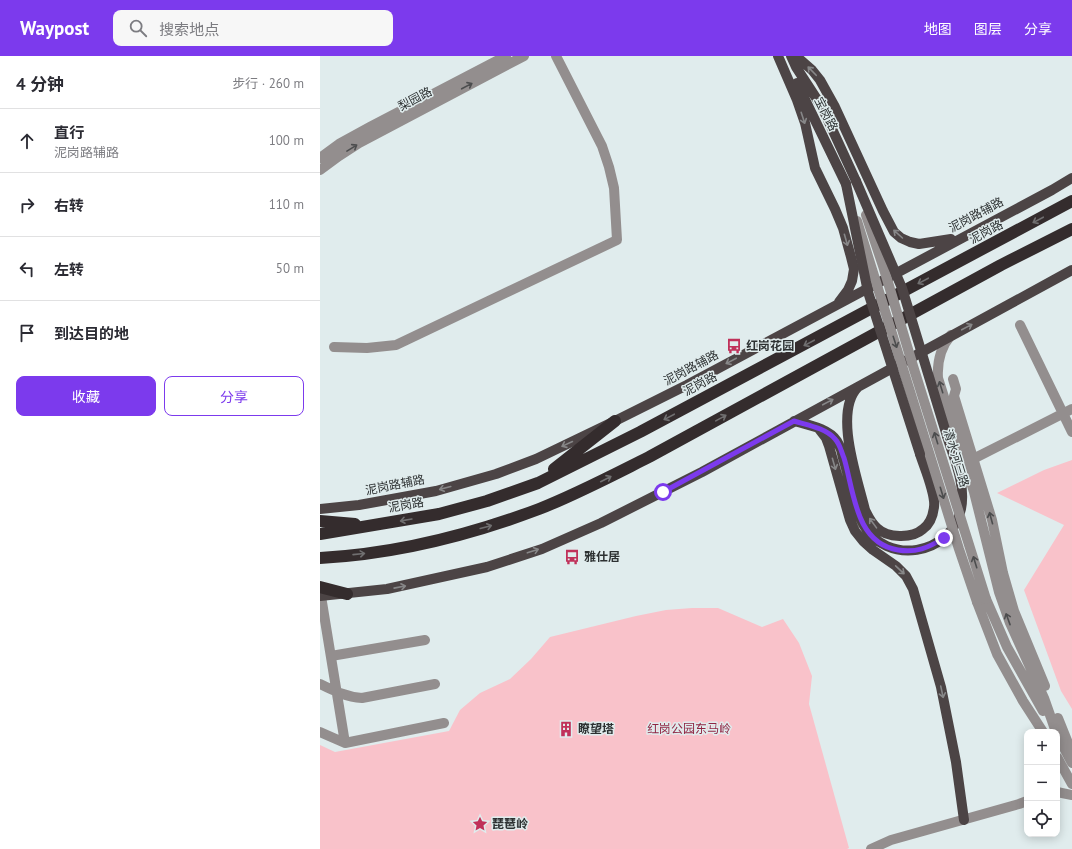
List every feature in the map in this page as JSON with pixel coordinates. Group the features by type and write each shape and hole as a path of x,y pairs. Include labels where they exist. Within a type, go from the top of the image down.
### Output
{"highway":[{"name":"泥岗路","path":"320,534 439,514 487,500 538,482 640,432 1072,201"},
{"path":"320,558 383,552 436,540 496,524 540,509 595,485 1001,265 1072,229"},
{"path":"538,482 615,421"},
{"path":"320,521 372,526"},
{"path":"320,593 347,594"}],"main road":[{"name":"宝岗路","path":"779,56 796,82 846,184 868,292 934,498 934,506 929,522 917,533 897,536 887,534 877,529 865,510 847,436 849,403 854,391 861,384"},
{"path":"779,56 802,115 815,168 836,209 843,228 854,269 845,296 828,310"},
{"name":"宝岗路","path":"791,56 796,68 822,107 902,288 962,484 963,501 957,521 944,538 928,548 905,551 884,546 868,533 857,512 840,446 830,433 794,421"},
{"path":"796,56 812,70 820,80 835,107 894,232 901,238 919,244 961,238"},
{"name":"泥岗路辅路","path":"320,509 359,505 436,491 496,474 536,459 615,421 828,310 1072,178"},
{"path":"347,594 387,589 434,580 487,567 542,549 601,523 663,492 1072,270"},
{"path":"819,429 826,438 829,446 850,520 855,531 873,550 896,566 906,576 913,589 941,687 956,762 964,820"}],"street":[{"name":"梨园路","path":"320,158 340,144 370,127 506,56"},
{"name":"梨园路","path":"320,170 365,140 524,56"},
{"path":"334,347 367,348 396,345 617,240 614,188 609,167 602,146 556,56"},
{"name":"清水河三路","path":"856,181 997,654 1023,701 1041,729"},
{"name":"清水河三路","path":"846,184 982,601 1054,729"},
{"path":"1020,325 1067,411 1072,432"},
{"path":"951,335 941,352 938,378 974,492 999,592 1010,623 1044,698 1055,729"},
{"path":"954,380 956,390 954,396 992,520 1003,573 1014,611 1072,753"},
{"path":"973,459 1067,411"},
{"path":"320,593 345,743"},
{"path":"331,656 424,640"},
{"path":"320,684 336,692 352,697 362,698 435,684"},
{"path":"320,732 345,743 444,723"},
{"name":"清水河三路","path":"1060,740 1072,763"},
{"path":"1060,762 1072,784"},
{"path":"1060,793 1072,795"},
{"path":"871,849 891,840 1024,802"}],"green space":[{"path":"1072,460 1072,709 1061,691 1024,590 1064,525 997,493 1044,470"},
{"name":"红岗公园东马岭","path":"718,608 762,627 783,619 799,643 812,676 809,704 849,848 320,849 320,745 335,752 449,731 460,710 480,693 510,679 531,659 550,637 636,616 666,610"}],"place":[{"name":"红岗花园","path":"734,346"},
{"name":"雅仕居","path":"572,557"},
{"name":"瞭望塔","path":"566,729"},
{"name":"琵琶岭","path":"480,824"}],"route":[{"path":"663,492 794,421 830,433 836,440 840,446 846,464 857,512 868,533 876,540 884,546 905,551 928,548 944,538"}]}
